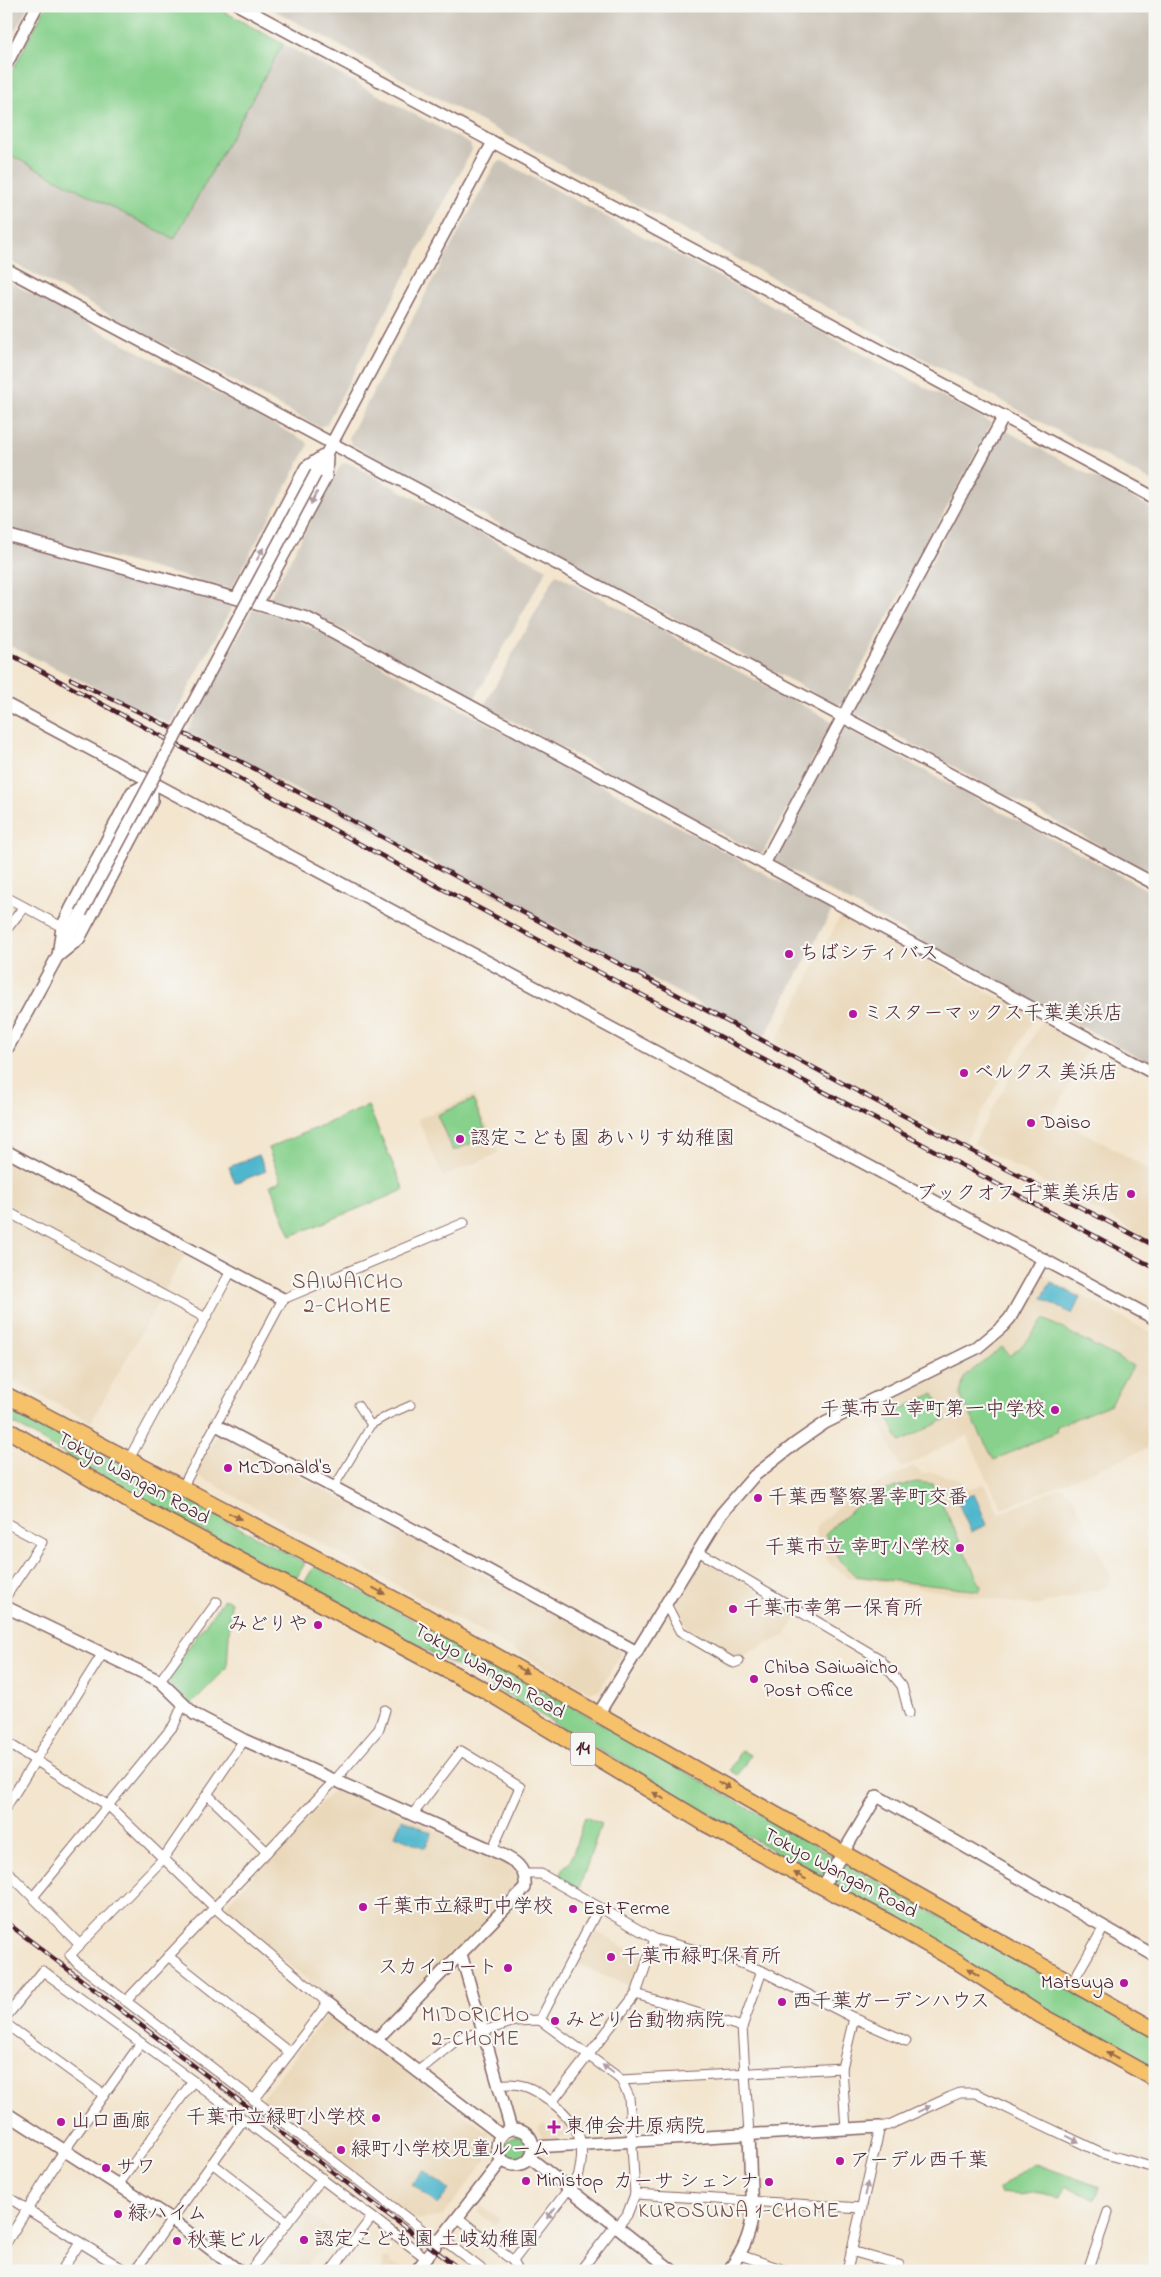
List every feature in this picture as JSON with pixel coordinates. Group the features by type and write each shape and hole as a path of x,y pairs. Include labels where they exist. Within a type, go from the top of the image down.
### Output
{"highway":[{"name":"Tokyo Wangan Road","path":"6,1395 376,1590 600,1713 1155,2030"},
{"name":"Tokyo Wangan Road","path":"6,1429 136,1505 486,1691 706,1824 923,1942 1040,2016 1155,2079"}],"street":[{"path":"6,65 37,6"},
{"path":"240,6 1155,498"},
{"path":"6,1052 493,142"},
{"path":"6,269 330,448 1155,884"},
{"path":"764,864 1004,416"},
{"path":"237,598 306,467 330,448"},
{"path":"257,604 326,477 330,448"},
{"path":"6,535 307,618 1155,1074"},
{"path":"6,704 1155,1319"},
{"path":"58,956 79,939 152,801 152,781"},
{"path":"58,956 62,927 132,792 152,781"},
{"path":"6,897 62,927"},
{"path":"6,930 24,907"},
{"path":"6,1151 283,1299"},
{"path":"6,1211 204,1317"},
{"path":"182,1488 283,1299 464,1223"},
{"path":"600,1713 721,1514 757,1473 796,1442 851,1410 964,1356 993,1336 1010,1318 1043,1259"},
{"path":"129,1459 204,1317 231,1271"},
{"path":"358,1405 371,1425"},
{"path":"337,1482 371,1425 388,1415 411,1406"},
{"path":"216,1425 437,1542 636,1652"},
{"path":"6,1523 42,1542 6,1596"},
{"path":"698,1551 880,1659 902,1686 909,1713"},
{"path":"160,1681 217,1602"},
{"path":"666,1604 680,1631 734,1663 739,1661"},
{"path":"6,1607 160,1681 194,1714 244,1740 336,1779 516,1861 525,1874 526,1888 376,2040"},
{"path":"6,1807 103,1653"},
{"path":"33,1896 174,1725 183,1704"},
{"path":"126,2001 336,1779 379,1729 385,1710"},
{"path":"244,1740 163,1859 70,1955 78,1964 254,2100 439,2240 484,2271"},
{"path":"6,1742 109,1806 216,1908 328,2003 417,2072 506,2132 526,2132 530,2136 534,2147 530,2158 519,2165 507,2164 502,2160 497,2150 506,2132 499,2086 461,1954"},
{"path":"413,1814 461,1751 520,1787 492,1850"},
{"path":"208,1795 267,1852"},
{"path":"822,1888 877,1796 1155,1956"},
{"path":"6,1870 80,1945"},
{"path":"525,1874 541,1874 655,1939 733,1960 762,1971 854,2018 906,2041"},
{"path":"540,2020 599,1908"},
{"path":"1072,1983 1104,1927"},
{"path":"552,2102 636,1994 655,1939"},
{"path":"168,1956 290,2053"},
{"path":"6,2017 42,1971 193,2081 426,2258"},
{"path":"728,2271 740,2255 750,2230 749,2134 742,2027 762,1971"},
{"path":"636,1994 742,2027"},
{"path":"254,2100 328,2003"},
{"path":"846,2129 842,2068 854,2018"},
{"path":"417,2072 458,2039 515,2022 540,2020 622,2080 629,2097 635,2194 627,2215 580,2271"},
{"path":"6,2024 104,2095"},
{"path":"6,2243 64,2150 141,2043"},
{"path":"622,2080 842,2068"},
{"path":"118,2185 193,2081"},
{"path":"499,2086 518,2084 528,2086 552,2102 573,2122 580,2144 581,2168 578,2177 570,2190 513,2261"},
{"path":"534,2147 880,2127 889,2125 950,2096 960,2093 975,2093 1102,2153 1155,2168"},
{"path":"6,2114 171,2220 239,2271"},
{"path":"135,2271 243,2120"},
{"path":"847,2271 880,2127"},
{"path":"530,2158 616,2226 658,2266 673,2271"},
{"path":"417,2270 502,2160"},
{"path":"212,2163 288,2222"},
{"path":"250,2271 322,2178"},
{"path":"635,2194 862,2208"},
{"path":"6,2196 126,2271"},
{"path":"1088,2271 1108,2212"},
{"path":"331,2271 372,2217"},
{"path":"457,2217 513,2261 518,2271"},
{"path":"61,2271 80,2243"},
{"path":"852,2251 899,2265 900,2271"},
{"path":"740,2255 787,2271"}],"shaded area":[{"path":"6,6 28,6 6,47"},
{"path":"266,6 1155,6 1155,483"},
{"path":"283,44 470,144 472,150 326,425 319,427 6,259 6,153 174,238"},
{"path":"502,161 990,422 991,425 842,703 838,706 351,444 349,437 496,163"},
{"path":"6,280 307,442 308,446 231,589 6,529"},
{"path":"1005,430 1155,510 1155,875 854,713 853,710 1001,431"},
{"path":"347,462 547,569 474,700 302,608 271,600 270,597 341,464"},
{"path":"6,541 234,603 170,724 6,644"},
{"path":"556,574 830,720 832,724 763,853 760,854 484,706"},
{"path":"253,609 297,620 832,910 764,1038 187,732"},
{"path":"845,728 1155,894 1155,1066 775,862 773,858 842,730"},
{"path":"841,915 1031,1015 1033,1020 964,1144 775,1043"},
{"path":"1043,1019 1090,1045 1053,1115 1155,1172 1155,1242 973,1144"},
{"name":"認定こども園 あいりす幼稚園","path":"474,1095 499,1153 443,1177 418,1119"},
{"path":"6,1156 186,1253 91,1422 6,1377"},
{"name":"千葉市立 幸町第一中学校","path":"1043,1275 1155,1335 1155,1445 1002,1509 967,1436 901,1468 872,1409 935,1378 940,1380 938,1376 980,1355 1012,1327"},
{"path":"218,1433 619,1648 621,1653 600,1690 590,1692 195,1474"},
{"name":"千葉市立 幸町小学校","path":"913,1466 922,1474 931,1472 960,1480 969,1490 984,1484 999,1514 1062,1487 1074,1500 1111,1577 1106,1588 1036,1606 848,1577 829,1564 815,1533 817,1525 845,1501"},
{"name":"千葉市幸第一保育所","path":"705,1559 798,1616 784,1636 738,1658 686,1627 677,1603 701,1561"},
{"name":"千葉市立緑町中学校","path":"341,1786 511,1865 517,1874 516,1891 378,2029 371,2030 336,2004 226,1910 227,1904 336,1788"},
{"path":"591,1929 644,1958 635,1986 632,1987 577,1964 575,1959"},
{"name":"千葉市立緑町小学校","path":"332,2014 489,2133 485,2146 486,2160 443,2216 417,2220 263,2103 263,2097 327,2015"},
{"name":"東伸会井原病院","path":"563,2117 573,2133 569,2137 543,2138 537,2128 543,2124 549,2126"},
{"path":"482,2206 500,2219 495,2225 477,2212"},
{"name":"認定こども園 土岐幼稚園","path":"303,2209 334,2233 301,2271 290,2271 268,2254"},
{"path":"384,2258 391,2260 390,2263 404,2268 401,2271 381,2271"}],"green space":[{"path":"46,6 214,6 283,44 174,239 6,153 6,83"},
{"path":"473,1100 488,1136 453,1151 437,1115"},
{"path":"368,1106 404,1190 291,1236 270,1185 281,1181 268,1148"},
{"path":"1044,1319 1133,1366 1111,1404 1057,1426 1056,1432 994,1460 960,1395 964,1377 1002,1347 1010,1356 1027,1341"},
{"path":"934,1393 946,1419 900,1442 887,1416"},
{"path":"6,1403 305,1563 296,1579 144,1501 6,1419"},
{"path":"917,1482 933,1484 981,1587 979,1591 856,1576 840,1561 825,1534 867,1500 889,1489"},
{"path":"314,1566 581,1712 833,1856 820,1878 455,1665 303,1585"},
{"path":"224,1599 231,1602 227,1668 191,1704 166,1682 166,1678"},
{"path":"741,1750 750,1755 738,1775 730,1770"},
{"path":"585,1817 601,1824 579,1889 558,1877 564,1867 570,1862"},
{"path":"842,1861 1155,2039 1155,2070 1054,2014 830,1883"},
{"path":"512,2136 520,2136 527,2143 527,2151 520,2158 512,2158 505,2151 505,2143"},
{"path":"1033,2163 1100,2187 1095,2200 1067,2186 1060,2198 1034,2193 1020,2195 1000,2193 999,2189"}],"water":[{"path":"259,1155 266,1171 235,1183 229,1167"},
{"path":"1051,1282 1080,1298 1072,1314 1042,1298"},
{"path":"974,1493 987,1525 971,1532 957,1500"},
{"path":"402,1819 432,1833 425,1848 395,1835"},
{"path":"423,2170 449,2190 438,2204 412,2184"}],"railway":[{"path":"6,652 441,888 1155,1268"},
{"path":"71,679 240,761 889,1108 1155,1246"},
{"path":"6,1922 462,2271"}],"place":[{"name":"ちばシティバス","path":"789,954"},
{"name":"ミスターマックス千葉美浜店","path":"853,1014"},
{"name":"ベルクス 美浜店","path":"964,1073"},
{"name":"Daiso","path":"1031,1123"},
{"name":"認定こども園 あいりす幼稚園","path":"460,1139"},
{"name":"ブックオフ 千葉美浜店","path":"1131,1194"},
{"name":"千葉市立 幸町第一中学校","path":"1055,1410"},
{"name":"McDonald's","path":"228,1468"},
{"name":"千葉西警察署幸町交番","path":"758,1498"},
{"name":"千葉市立 幸町小学校","path":"960,1548"},
{"name":"千葉市幸第一保育所","path":"733,1609"},
{"name":"みどりや","path":"318,1625"},
{"name":"Chiba Saiwaicho Post Office","path":"754,1679"},
{"name":"千葉市立緑町中学校","path":"363,1907"},
{"name":"Est Ferme","path":"573,1909"},
{"name":"千葉市緑町保育所","path":"611,1957"},
{"name":"スカイコート","path":"508,1968"},
{"name":"Matsuya","path":"1124,1983"},
{"name":"西千葉ガーデンハウス","path":"782,2002"},
{"name":"みどり台動物病院","path":"555,2021"},
{"name":"千葉市立緑町小学校","path":"376,2118"},
{"name":"山口画廊","path":"61,2122"},
{"name":"東伸会井原病院","path":"554,2127"},
{"name":"緑町小学校児童ルーム","path":"341,2150"},
{"name":"アーデル西千葉","path":"840,2161"},
{"name":"サワ","path":"106,2168"},
{"name":"Ministop","path":"526,2181"},
{"name":"カーサ シェンナ","path":"769,2182"},
{"name":"緑ハイム","path":"118,2214"},
{"name":"認定こども園 土岐幼稚園","path":"304,2240"},
{"name":"秋葉ビル","path":"177,2241"}],"district":[{"name":"SAIWAICHO 2-CHOME","path":"348,1295"},
{"name":"MIDORICHO 2-CHOME","path":"476,2028"},
{"name":"KUROSUNA 1-CHOME","path":"739,2212"}]}
